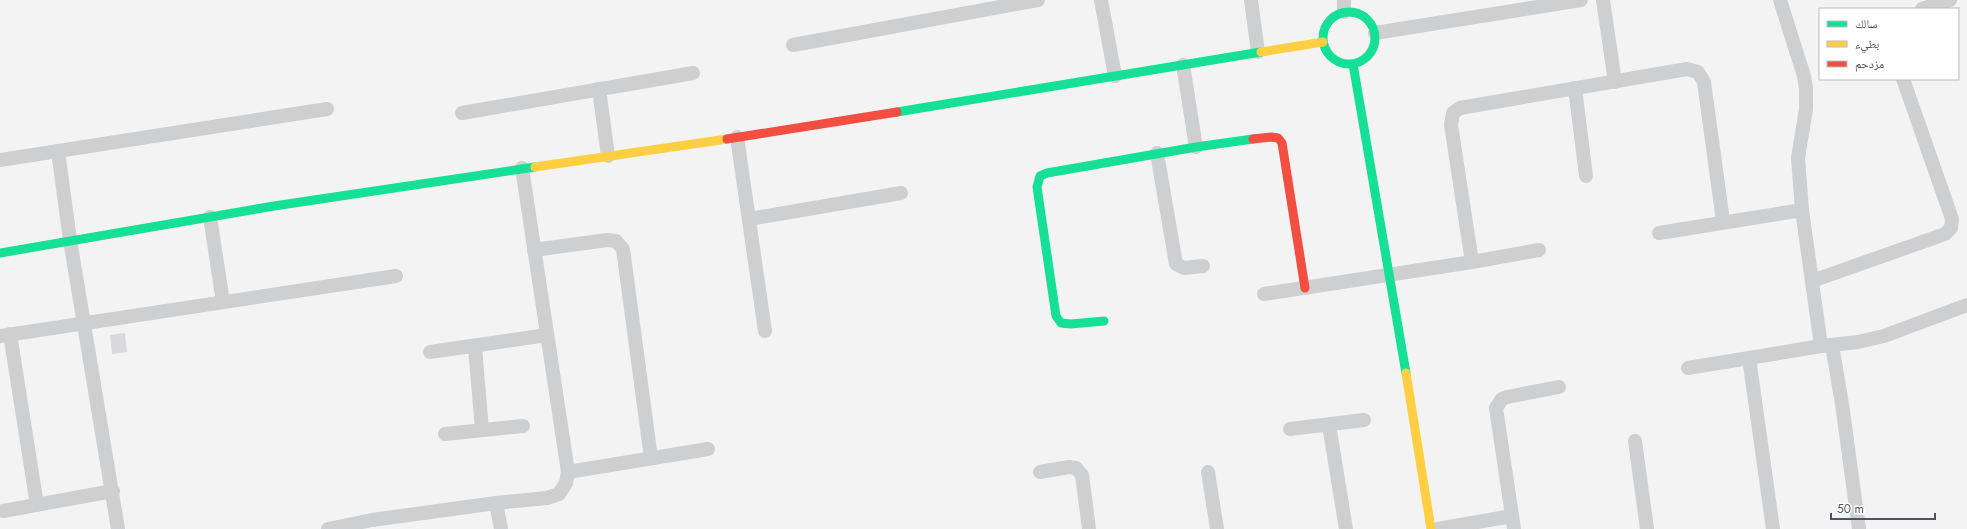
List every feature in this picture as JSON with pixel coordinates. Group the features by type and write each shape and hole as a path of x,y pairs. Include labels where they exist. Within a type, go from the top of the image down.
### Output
{"main road":[{"path":"1344,6 1351,12 1364,16 1373,26 1375,33 1372,50 1364,59 1353,64 1344,64 1330,56 1323,42 1325,26 1344,6"},
{"path":"0,253 210,217 522,168 737,137 1323,42"},
{"path":"1353,64 1431,529"},
{"path":"1104,321 1071,324 1061,323 1056,316 1037,187 1037,181 1040,176 1047,173 1196,147 1271,137 1278,138 1282,143 1305,288"}],"street":[{"path":"793,45 1038,0"},
{"path":"1101,0 1115,76"},
{"path":"1251,0 1258,52"},
{"path":"1375,33 1581,0"},
{"path":"1603,0 1615,82"},
{"path":"1780,0 1804,76 1806,89 1806,109 1798,158 1802,210 1812,281 1842,404 1859,529"},
{"path":"1924,6 1950,0"},
{"path":"1183,65 1196,147"},
{"path":"1472,262 1451,125 1453,113 1460,108 1688,69 1698,72 1704,82 1723,222"},
{"path":"462,113 693,73"},
{"path":"1812,281 1945,234 1951,228 1952,219 1903,80"},
{"path":"1575,88 1586,176"},
{"path":"599,89 608,156"},
{"path":"0,160 327,109"},
{"path":"737,137 765,331"},
{"path":"58,151 70,240 85,322 118,529"},
{"path":"1157,154 1176,264 1184,268 1203,266"},
{"path":"328,529 373,524 496,502 547,498 560,494 566,483 568,472 522,168"},
{"path":"749,219 901,193"},
{"path":"1659,232 1802,210"},
{"path":"210,217 223,302"},
{"path":"534,250 607,240 616,241 622,249 651,458"},
{"path":"1264,294 1472,262 1539,250"},
{"path":"37,505 5,335 396,276"},
{"path":"1688,368 1827,345 1858,342 1884,336 1967,306"},
{"path":"430,352 475,347 547,335"},
{"path":"475,347 482,430"},
{"path":"1749,358 1773,529"},
{"path":"1438,529 1513,522 1496,408 1497,404 1507,397 1559,387"},
{"path":"1290,429 1364,420"},
{"path":"1329,425 1346,529"},
{"path":"445,434 523,426"},
{"path":"1635,441 1647,529"},
{"path":"568,472 708,449"},
{"path":"1040,472 1069,467 1076,468 1082,476 1089,529"},
{"path":"1208,472 1217,529"},
{"path":"3,511 112,491"},
{"path":"496,502 501,529"}],"building":[{"path":"125,333 127,352 112,354 110,335"}],"traffic: fast":[{"path":"1344,12 1354,12 1368,19 1375,33 1375,38 1375,43 1368,57 1354,64 1344,64 1334,60 1327,53 1323,43 1323,33 1327,23 1334,16 1344,12"},
{"path":"897,112 1261,52"},
{"path":"1353,64 1406,373"},
{"path":"1104,321 1071,324 1061,323 1056,316 1037,187 1040,176 1047,173 1196,147 1253,139"},
{"path":"0,253 274,206 535,167"}],"traffic: slow":[{"path":"1261,52 1323,42"},
{"path":"535,167 727,139"},
{"path":"1406,373 1431,529"}],"traffic: jam":[{"path":"727,139 897,112"},
{"path":"1253,139 1271,137 1278,138 1282,143 1305,288"}]}
